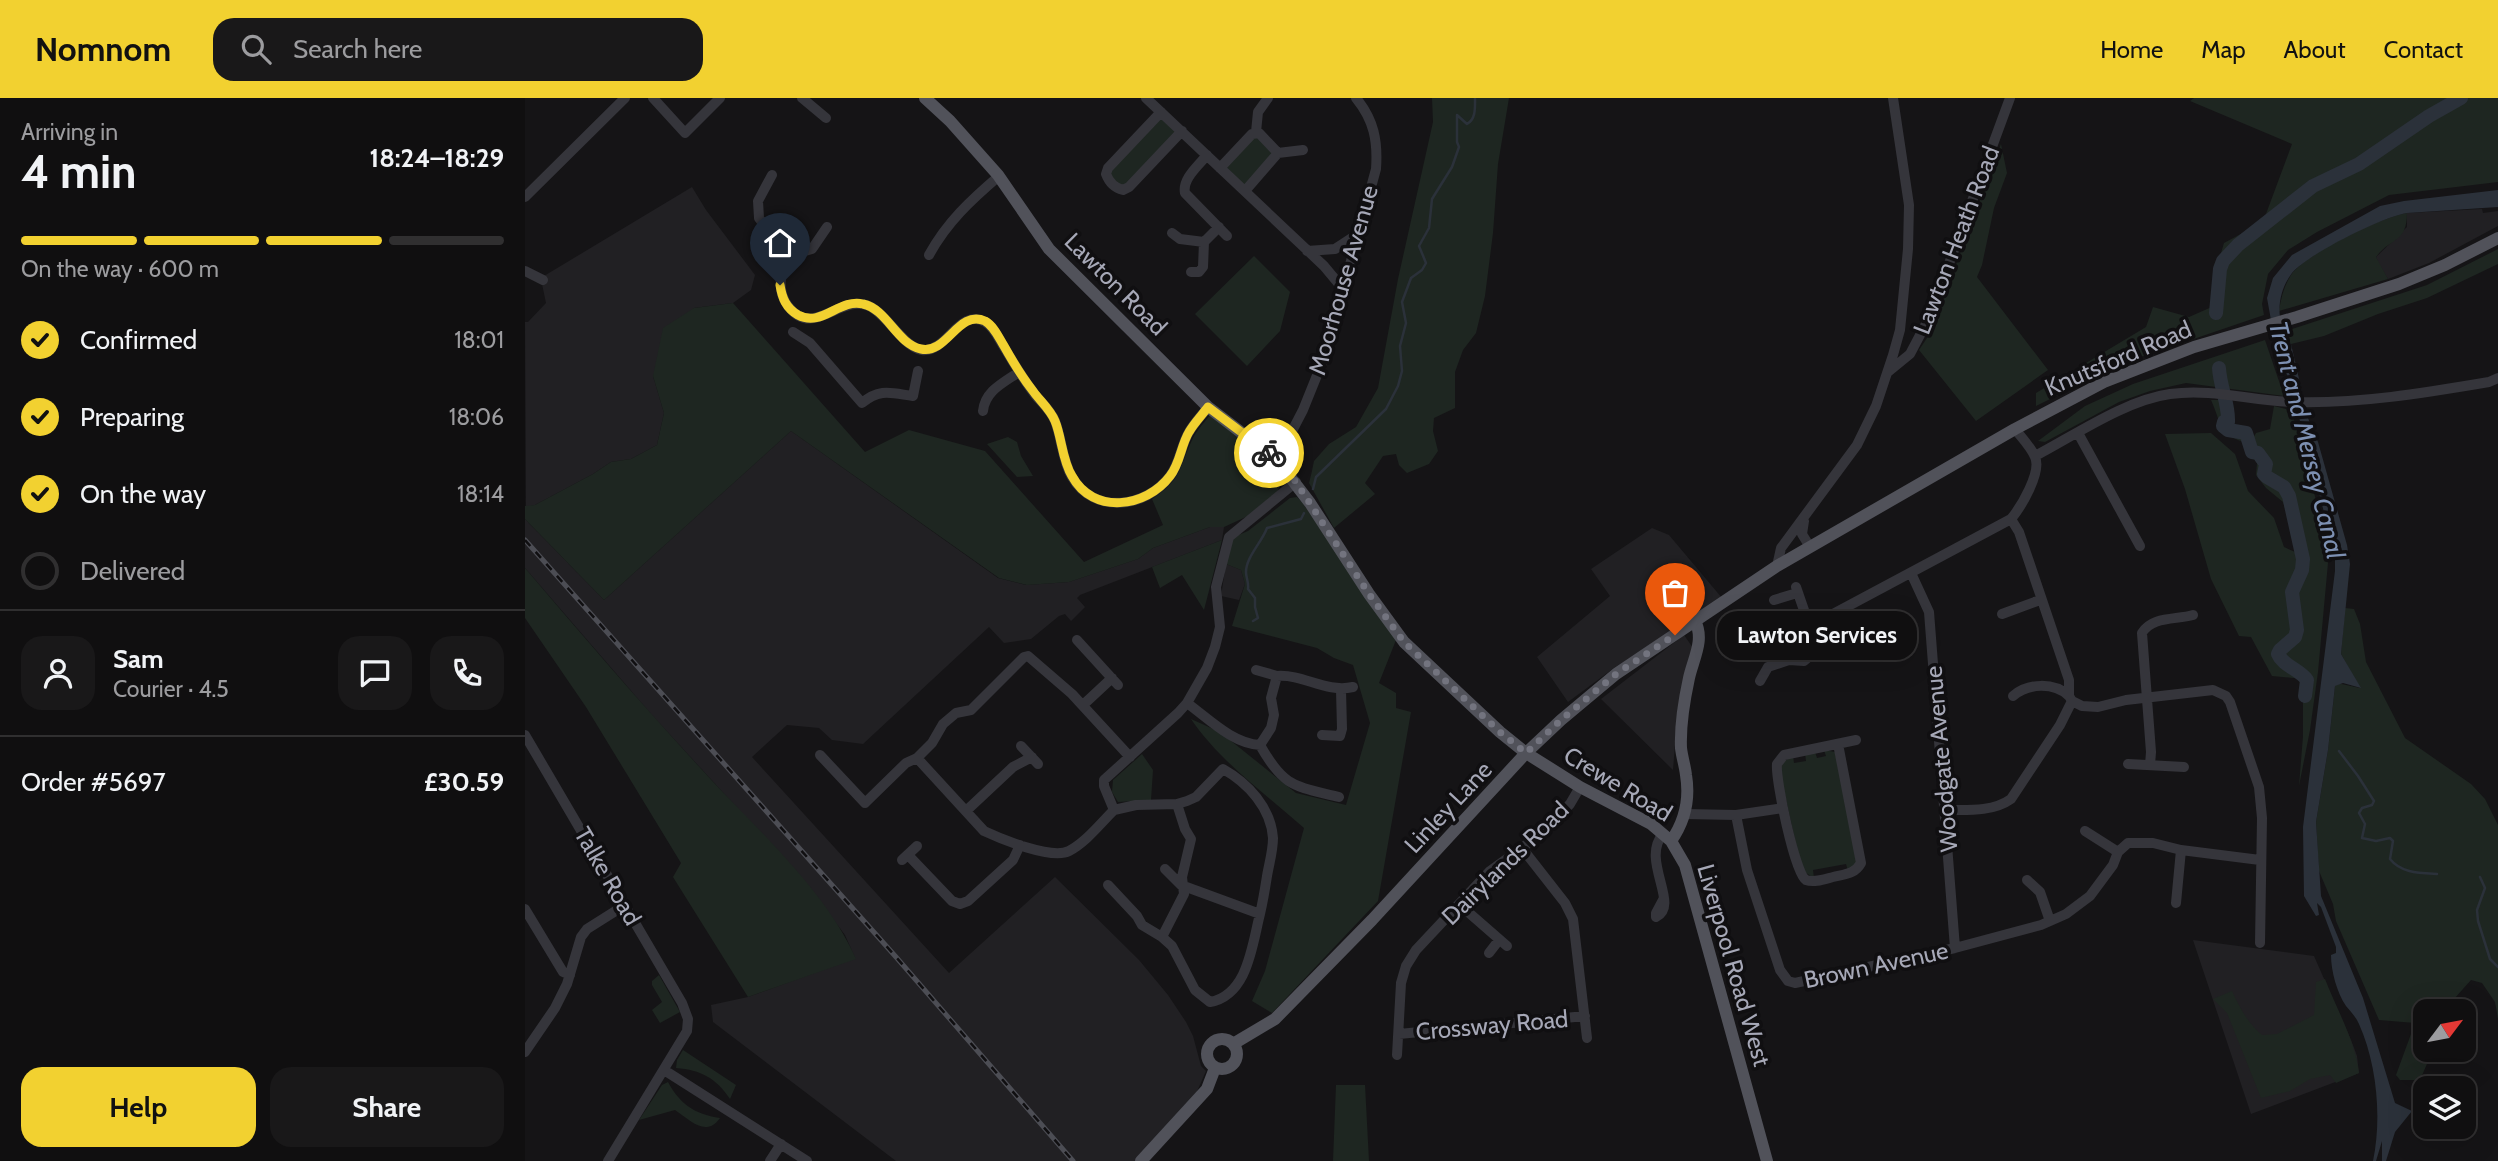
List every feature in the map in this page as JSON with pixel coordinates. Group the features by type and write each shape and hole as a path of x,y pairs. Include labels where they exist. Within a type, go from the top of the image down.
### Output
{"main road":[{"name":"Lawton Road","path":"925,98 950,121 999,176 1049,249 1208,407 1277,460 1296,482"},
{"name":"Knutsford Road","path":"1777,566 2015,429 2104,382 2194,347 2399,284 2445,265 2498,238"},
{"name":"Crewe Road","path":"1296,482 1369,594 1404,642 1526,753 1580,787 1651,824 1667,837"},
{"name":"Linley Lane","path":"1233,1044 1275,1019 1350,944 1526,753 1561,720 1616,674 1777,566"},
{"name":"Liverpool Road West","path":"1695,621 1700,637 1688,681 1681,732 1688,799 1685,814 1667,837 1685,865 1767,1161"},
{"path":"1221,1039 1233,1044 1238,1057 1233,1066 1224,1070 1215,1068 1208,1061 1209,1046 1221,1039"},
{"path":"1148,1153 1207,1089 1215,1068"}],"street":[{"path":"525,197 625,98"},
{"path":"653,98 685,133 720,98"},
{"path":"802,98 827,118"},
{"path":"1146,98 1336,279 1344,290"},
{"path":"1268,98 1258,112 1257,132 1278,153"},
{"name":"Moorhouse Avenue","path":"1277,460 1303,410 1326,353 1375,169 1375,131 1369,115 1356,98"},
{"path":"1777,566 1781,548 1857,445 1876,406 1900,330 1908,249 1909,205 1893,98"},
{"name":"Lawton Heath Road","path":"1888,372 1910,354 1929,318 2010,98"},
{"path":"1161,112 1108,168 1108,180 1117,188 1123,190 1129,187 1181,131"},
{"path":"1220,168 1257,132"},
{"path":"1245,191 1278,153 1303,150"},
{"path":"1207,155 1183,186 1185,193 1227,236"},
{"path":"772,176 771,189 754,200 759,218 787,256 780,285 783,299 790,310 800,316 817,319 845,305 861,303 873,307 910,344 922,350 937,347 965,321 975,319 985,322 994,330 1019,372 1055,422 1074,480 1089,495 1109,504 1142,498 1160,486 1172,474 1188,433 1208,407"},
{"path":"929,255 947,225 999,176"},
{"path":"1191,272 1199,272 1203,267 1204,242 1219,227"},
{"path":"1172,233 1180,239 1204,242"},
{"path":"1307,251 1335,249 1358,234"},
{"path":"787,256 812,249 828,235"},
{"path":"525,271 543,280"},
{"path":"800,316 792,336 810,343 862,404 872,395 883,392 913,396 922,350"},
{"path":"1900,330 1920,337"},
{"path":"971,403 984,406 992,391 1019,372"},
{"path":"2035,456 2144,401 2170,394 2214,392 2289,402 2374,400 2489,382 2498,378"},
{"path":"1789,660 1791,648 1815,626 1835,613 2011,519 2036,473 2035,456 2015,429"},
{"path":"2078,433 2140,546"},
{"path":"2103,478 2115,472"},
{"path":"1114,810 1104,780 1187,703 1207,667 1220,627 1216,587 1229,537 1296,482"},
{"path":"1805,518 1802,534 1810,547"},
{"path":"1946,810 1992,808 2011,799 2060,725 2070,698 2069,680 2019,531 2011,519"},
{"name":"Woodgate Avenue","path":"1911,573 1929,612 1955,948"},
{"path":"1774,600 1796,590 1806,616 1815,626"},
{"path":"2002,614 2040,600"},
{"path":"1760,681 1768,667 1789,660 1804,662 1836,634 1835,613"},
{"path":"2150,765 2142,633 2145,627 2156,621 2193,615"},
{"path":"1077,640 1115,682 1083,705"},
{"path":"820,755 834,761 865,803 906,763 917,758 932,743 943,724 956,713 971,710 1027,652 1083,705 1130,757"},
{"path":"1256,670 1277,676 1291,675 1321,687 1341,690 1353,687"},
{"path":"1260,746 1271,728 1274,715 1271,698 1277,676"},
{"path":"2013,696 2020,689 2033,685 2062,690 2082,706 2098,707 2213,690 2226,696 2259,787 2262,818 2260,943"},
{"path":"1322,735 1340,736 1341,690"},
{"path":"1187,703 1247,745 1260,746"},
{"name":"Talke Road","path":"525,735 682,1003 688,1019 687,1031 664,1070"},
{"path":"1838,744 1861,859 1858,869 1853,873 1814,881 1801,876 1776,769 1784,755 1856,740"},
{"path":"966,811 1013,767 1035,760 1021,746"},
{"path":"1260,746 1281,776 1293,786 1339,797"},
{"path":"917,758 984,831 1053,854 1066,853 1081,843 1114,810 1136,805 1177,804 1196,797 1220,767 1249,787 1269,820 1273,837 1265,896 1247,967 1235,988 1221,1000 1210,1002 1195,990 1176,951 1162,937 1142,925 1108,885"},
{"path":"2128,764 2184,767"},
{"name":"Dairylands Road","path":"1397,1055 1401,984 1406,966 1416,950 1490,871 1544,832 1580,787"},
{"path":"1162,937 1184,894 1181,885 1191,839 1177,804"},
{"path":"1685,814 1736,815 1783,808"},
{"name":"Brown Avenue","path":"1736,815 1747,870 1780,970 1788,981 1804,982 1955,948 2050,922 2066,914 2090,895 2113,865 2118,852"},
{"path":"2085,831 2118,852 2128,843 2138,842 2260,860"},
{"path":"1664,898 1655,845 1667,837"},
{"path":"917,846 905,858 952,901 960,904 968,901 1013,860 1020,845"},
{"path":"1522,848 1565,903 1573,919 1587,1038"},
{"path":"2176,903 2181,850"},
{"path":"1164,869 1181,885 1259,914"},
{"path":"2027,880 2040,892 2050,922"},
{"path":"525,1052 555,1008 570,975 581,937 587,929 625,905"},
{"path":"1460,905 1503,943 1489,953"},
{"path":"525,909 563,972 570,975"},
{"name":"Crossway Road","path":"1399,1034 1585,1016"},
{"path":"608,1161 664,1070 807,1161"},
{"path":"770,1161 781,1144"}],"shaded area":[{"path":"1432,98 1509,98 1498,164 1485,296 1476,333 1463,350 1455,372 1455,408 1434,418 1433,431 1438,451 1429,464 1407,473 1399,465 1396,454 1383,456 1365,483 1375,494 1334,528 1309,483 1314,461 1329,444 1356,427 1378,388 1398,279 1433,122"},
{"path":"2194,98 2498,98 2498,182 2389,195 2288,250 2268,274 2262,304 2264,315 2123,363 2036,406 2036,393 2146,327 2153,307 2189,317 2214,306 2218,263 2224,243 2263,222 2292,144 2190,101"},
{"path":"1161,116 1178,132 1123,188 1110,178 1110,169"},
{"path":"1256,135 1275,152 1245,187 1224,167"},
{"path":"2001,144 2007,173 1994,208 1977,277 2048,370 1976,421 1919,350 1931,332"},
{"path":"692,187 755,275 751,290 733,303 694,308 653,376 664,413 657,445 631,459 611,462 535,505 526,507 525,322 546,303 542,284 544,276"},
{"path":"2482,209 2483,213 2498,211 2498,226 2429,263 2388,279 2379,265 2376,257 2407,227 2407,213"},
{"path":"2407,213 2401,235 2376,257 2388,279 2279,311 2286,283 2299,266 2345,237 2380,221"},
{"path":"2498,249 2498,264 2427,298 2324,336 2291,344 2283,332 2427,285"},
{"path":"1254,256 1290,292 1280,331 1247,366 1195,314"},
{"path":"733,303 865,452 909,430 985,451 1084,562 1163,525 1152,499 1174,479 1195,435 1210,415 1266,458 1277,474 1280,484 1278,491 1248,516 1224,527 1210,527 1153,548 1138,559 1069,582 1027,585 999,578 791,431 604,600 525,519 525,506 535,505 611,462 631,459 657,445 664,413 653,376 663,328 694,308"},
{"path":"2265,340 2284,396 2186,383 2150,391 2119,402 2045,442 2038,441 2085,406 2133,384"},
{"path":"2211,400 2226,400 2232,423 2252,440 2256,433 2270,429 2274,406 2286,409 2293,416 2325,533 2328,563 2318,672 2299,786 2303,736 2303,679 2272,676 2251,637 2239,636 2211,579 2185,489 2165,434 2211,433 2235,454 2248,491 2274,518 2284,547 2295,552 2292,530 2283,502 2266,488 2256,475 2257,463 2243,442 2225,431"},
{"path":"791,431 998,578 1026,585 1069,582 1138,559 1153,548 1210,527 1224,527 1222,540 1080,595 1077,598 1085,607 1071,621 1065,614 1059,616 1031,639 1004,643 989,627 863,744 832,740 819,728 787,725 752,757 949,973 1055,877 1139,960 1186,1022 1193,1036 1201,1066 1206,1071 1195,1096 1135,1161 896,1161 713,1022 711,1005 748,997 855,958 845,935 804,881 651,714 525,568 525,519 604,600"},
{"path":"1008,437 1017,442 1021,456 1033,476 1017,477 987,444"},
{"path":"1297,497 1396,640 1379,683 1396,693 1396,708 1411,712 1378,901 1272,1013 1252,1001 1265,971 1304,828 1230,764 1191,719 1220,732 1296,793 1346,805 1370,723 1353,665 1317,648 1232,626 1245,584 1241,570 1226,564 1229,539 1248,531 1290,498"},
{"path":"1652,528 1669,535 1722,598 1614,668 1568,702 1537,657 1610,596 1591,569"},
{"path":"1222,540 1204,610 1182,575 1160,588 1152,567"},
{"path":"1226,564 1241,570 1245,584 1239,600 1221,596"},
{"path":"525,568 659,722 808,884 843,933 856,959 748,997 673,877 681,863 586,707 525,618"},
{"path":"2345,608 2354,609 2360,624 2366,662 2405,738 2471,784 2485,799 2498,825 2498,1019 2495,1002 2482,983 2471,980 2454,999 2413,999 2413,1023 2379,1020 2336,921 2333,904 2319,871 2316,822 2335,686 2337,683 2360,688 2341,654"},
{"path":"1684,635 1693,648 1678,708 1673,770 1601,699"},
{"path":"1824,750 1835,752 1859,862 1848,871 1846,864 1813,870 1814,878 1803,871 1800,862 1779,768 1782,762 1793,756 1794,763 1806,761 1805,753 1815,752 1817,758 1826,756"},
{"path":"1142,754 1153,770 1151,800 1118,802 1112,792 1113,780"},
{"path":"2193,940 2314,956 2351,1040 2359,1073 2251,1114"},
{"path":"659,975 680,1012 660,1023 652,1010 662,1002 652,985 652,981"},
{"path":"2325,979 2350,1037 2359,1073 2336,1083 2330,1075 2310,1079 2290,1091 2261,1098 2227,1013 2213,999 2232,991 2244,1014 2262,1035 2277,1034 2314,1015 2316,982"},
{"path":"2413,1028 2413,1062 2428,1062 2422,1076 2413,1076 2413,1080 2400,1080 2396,1075"},
{"path":"683,1050 736,1085 730,1099 707,1076 676,1068"},
{"path":"668,1082 689,1107 720,1118 715,1124 704,1127 675,1110 639,1120 662,1085"},
{"path":"1336,1085 1365,1085 1369,1161 1333,1161"}],"water":[{"name":"Trent and Mersey Canal","path":"2498,190 2498,207 2407,213 2346,237 2313,256 2292,273 2280,299 2282,327 2291,344 2308,418 2318,442 2347,545 2350,564 2341,654 2361,688 2343,683 2335,686 2316,822 2321,896 2363,998 2395,1103 2412,1111 2395,1132 2386,1161 2382,1161 2382,1141 2376,1161 2373,1161 2377,1109 2370,1056 2358,1021 2337,988 2331,955 2336,953 2336,947 2321,907 2317,903 2319,915 2316,916 2304,896 2303,827 2335,554 2290,383 2275,342 2267,298 2273,278 2292,255 2380,206"}],"waterway":[{"path":"1313,489 1316,477 1386,409 1398,386 1402,371 1400,346 1406,323 1402,302 1411,278 1422,270 1426,263 1419,246 1429,228 1432,199 1452,167 1459,147 1457,115 1467,124 1470,122 1475,98"},
{"path":"2216,313 2220,269 2223,261 2238,245 2313,186 2359,164 2429,116 2461,98"},
{"path":"2219,368 2228,415 2228,422 2224,422 2223,426 2228,430 2246,433 2252,452 2258,453 2266,464 2264,474 2284,487 2289,496 2303,559 2302,570 2292,592 2297,630 2295,637 2278,654 2307,680 2305,696"},
{"path":"1253,621 1258,618 1255,598 1248,589 1246,572 1249,561 1267,528 1301,519 1304,513"},
{"path":"2339,751 2374,801 2359,813 2365,824 2362,838 2376,841 2390,838 2393,841 2390,859 2394,864 2411,871 2437,874"},
{"path":"2480,877 2485,888 2477,910 2478,921 2490,959 2498,967"}],"railway":[{"path":"525,540 896,957 1073,1161"}],"way so far":[{"path":"1269,453 1296,482 1369,594 1404,642 1526,753 1616,674 1675,635"}],"place":[{"name":"Lawton Services","path":"1675,635"}],"route":[{"path":"780,285 783,299 790,310 800,316 817,319 845,305 861,303 873,307 910,344 922,350 937,347 965,321 975,319 985,322 994,330 1019,372 1050,411 1074,480 1089,495 1109,504 1142,498 1160,486 1172,474 1188,433 1208,407 1269,453"}]}
